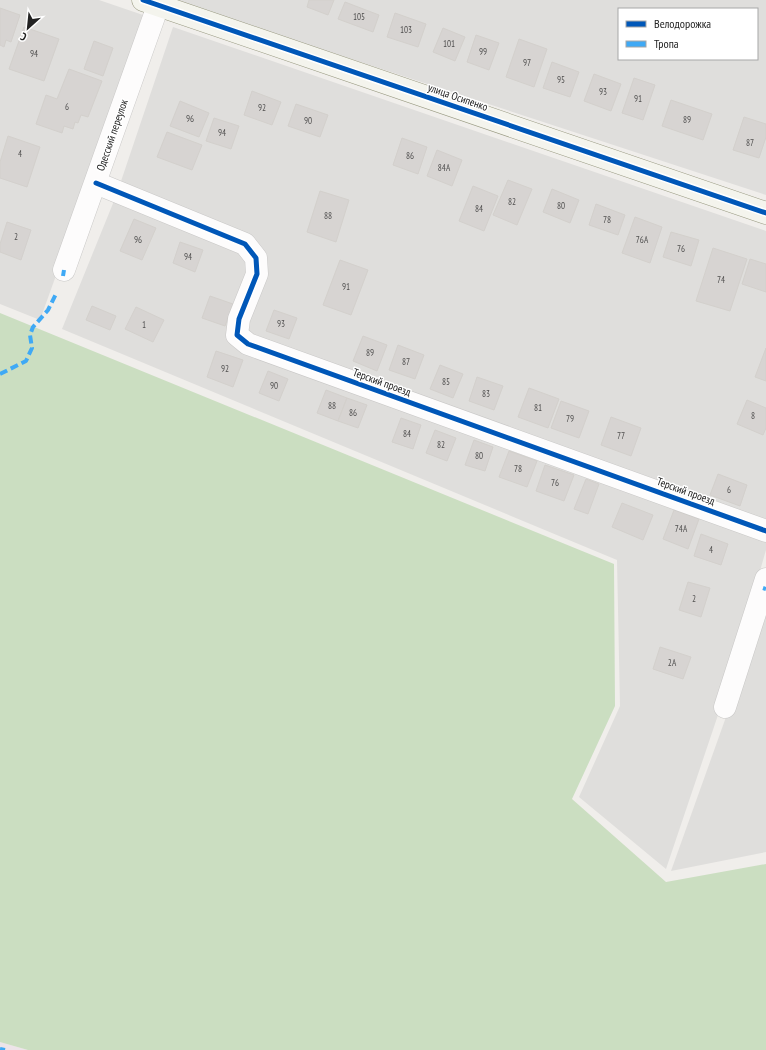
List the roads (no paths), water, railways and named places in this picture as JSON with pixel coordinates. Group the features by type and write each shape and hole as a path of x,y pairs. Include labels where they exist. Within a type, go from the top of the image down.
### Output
{"street":[{"name":"Одесский переулок","path":"64,270 96,183 153,2"},
{"name":"улица Осипенко","path":"153,2 766,213"},
{"name":"Терский проезд","path":"96,183 245,244 256,258 257,274 239,319 237,335 248,344 766,531"},
{"path":"725,707 766,579"}]}
